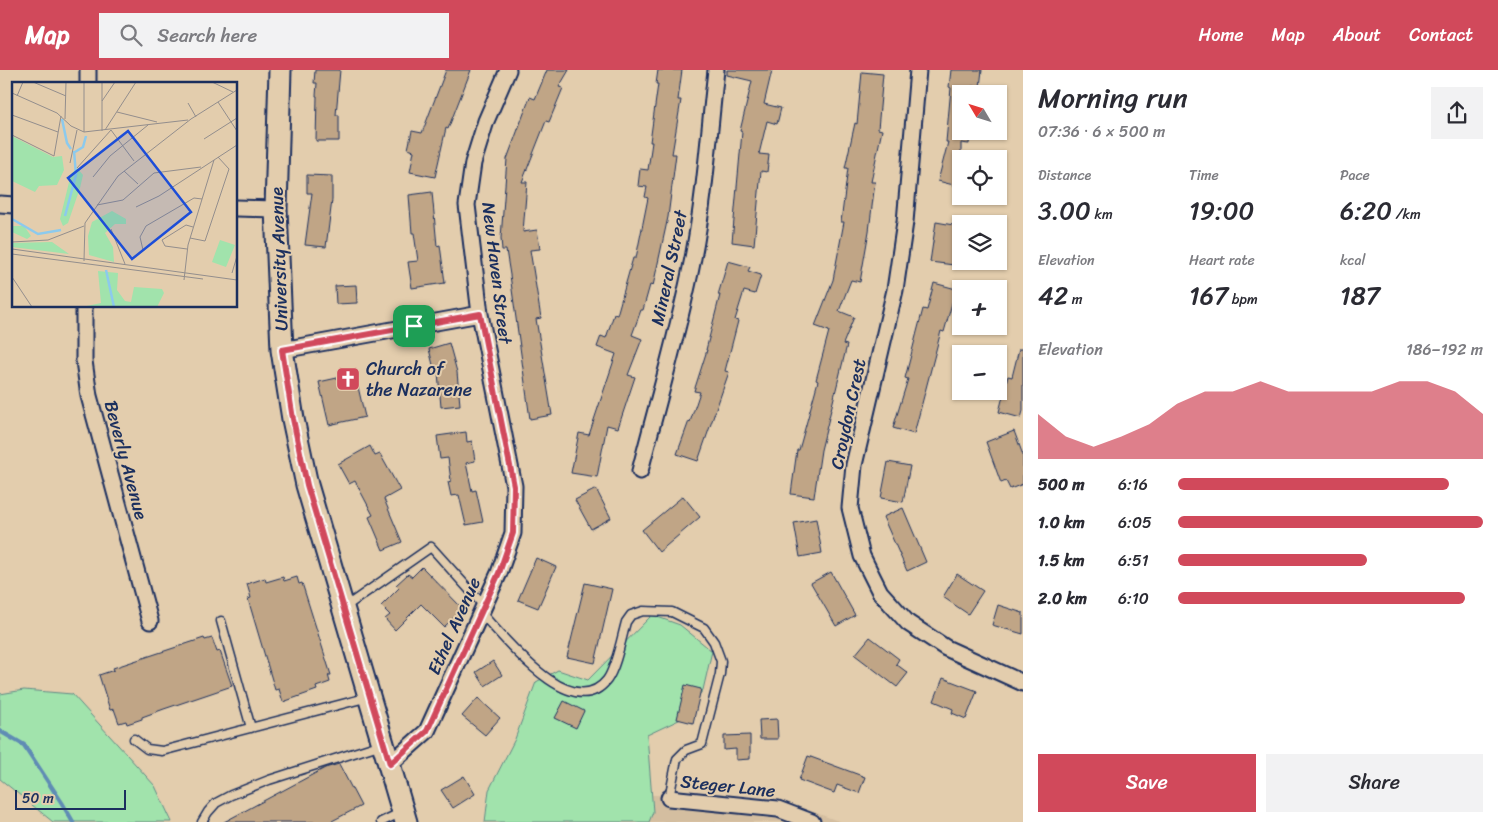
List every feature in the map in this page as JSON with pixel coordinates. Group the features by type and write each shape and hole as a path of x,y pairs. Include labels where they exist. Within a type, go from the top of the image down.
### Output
{"main road":[{"name":"University Avenue","path":"280,70 276,209 282,350 293,419 307,485 384,743 404,817"}],"street":[{"name":"New Haven Street","path":"508,70 486,121 473,164 467,205 480,314 514,486"},
{"name":"Mineral Street","path":"640,471 693,258 700,219 716,70"},
{"name":"Croydon Crest","path":"918,70 905,222 895,290 854,465 850,508 862,556 880,592 908,623 946,648 1023,683"},
{"path":"238,208 276,209"},
{"name":"Beverly Avenue","path":"84,308 84,361 89,396 150,621"},
{"path":"282,350 480,314"},
{"name":"Ethel Avenue","path":"390,764 427,731 499,573 513,533 514,486"},
{"name":"Steger Lane","path":"669,798 778,809 812,822"}],"lane":[{"path":"344,608 431,547 522,656 547,680 571,691 586,692 596,689 609,678 626,622 631,615 643,611 672,612 704,628 714,642 721,661 720,674 702,744 686,750 677,759 669,798"},
{"path":"221,621 251,728"},
{"path":"134,739 147,749 162,751 370,696"},
{"path":"202,822 216,803 231,795 269,780 384,743"},
{"path":"381,822 404,817"}],"shaded area":[{"path":"652,795 775,798 841,822 649,822 653,812"}],"green space":[{"path":"652,615 680,625 712,651 703,690 681,719 647,735 653,812 649,822 485,822 489,790 515,739 536,682 558,670 588,680"},
{"path":"24,690 72,694 155,786 172,822 53,822 0,779 0,694"}],"building":[{"path":"315,70 340,70 336,115 339,115 339,141 316,141 317,83 314,83"},
{"path":"446,70 471,70 448,129 446,128 435,177 410,172 414,151 408,149 412,131 422,133"},
{"path":"547,70 569,70 559,87 563,88 549,122 546,121 522,182 527,182 523,232 537,230 540,249 530,250 541,318 536,319 552,415 530,419 506,250 502,250 501,238 507,159 530,97 535,99"},
{"path":"658,70 682,70 678,100 681,100 672,154 676,154 668,217 653,286 650,285 643,310 641,310 632,335 642,339 628,375 635,377 618,428 607,425 597,477 571,473 579,433 589,435 616,354 597,347 601,336 606,338 614,314 617,315 633,258 636,258 648,198 645,197 647,187 638,186 640,169 648,170"},
{"path":"727,70 772,70 764,104 781,108 777,124 767,121 759,154 769,155 767,172 761,171 754,245 732,242 742,132 740,131 752,81 727,75"},
{"path":"951,70 982,70 980,85 952,85 952,140 969,140 969,144 961,143 961,150 952,150 952,185 938,181 948,142 946,142 951,88 949,87"},
{"path":"862,72 883,74 878,129 882,130 871,182 875,182 869,231 860,282 851,280 839,311 854,317 843,344 847,345 821,450 814,497 791,494 797,450 799,450 818,381 816,380 829,331 815,326 833,280 844,222 841,222 848,168 845,168 855,123 857,124"},
{"path":"307,175 332,176 332,200 326,247 305,245 312,193 307,193"},
{"path":"432,192 437,246 440,245 445,283 412,288 408,262 418,261 414,233 412,233 409,195"},
{"path":"936,222 952,225 952,265 930,262"},
{"path":"728,261 750,267 748,271 761,275 755,294 744,291 735,320 738,321 725,371 729,372 698,461 677,454 700,392 694,391 707,350 720,295 718,295"},
{"path":"934,283 952,288 952,303 944,332 941,331 914,434 893,428 908,379 905,378 923,309 927,310"},
{"path":"356,285 357,303 336,304 335,286"},
{"path":"449,343 457,372 460,405 441,407 438,372 435,373 429,349"},
{"path":"1019,349 1023,349 1023,411 1021,418 999,412 1002,400 1007,400 1008,376 1012,377"},
{"path":"355,374 365,417 329,425 319,382"},
{"path":"1014,431 1023,455 1023,484 1010,489 1006,481 1001,483 986,442"},
{"path":"466,432 467,442 472,441 475,461 466,463 472,491 476,490 483,522 466,525 459,495 451,496 448,482 451,481 448,458 440,459 437,436"},
{"path":"370,446 375,456 380,454 400,490 384,499 402,542 383,550 369,517 373,515 355,481 349,484 338,464"},
{"path":"888,462 910,466 903,502 881,498"},
{"path":"596,489 611,518 591,529 575,500"},
{"path":"683,496 700,517 659,552 642,530"},
{"path":"903,508 926,562 907,571 883,517"},
{"path":"816,519 822,553 800,557 794,523"},
{"path":"536,558 556,567 538,608 518,600"},
{"path":"422,567 463,609 444,627 421,604 395,630 385,619 390,615 381,606 399,588 396,585 408,574 412,577"},
{"path":"831,572 855,615 836,626 811,583"},
{"path":"957,574 983,591 968,614 943,597"},
{"path":"283,577 284,581 297,577 299,584 302,583 331,675 328,675 330,682 316,687 317,690 283,702 279,689 275,690 248,599 251,598 247,584 265,578 266,582"},
{"path":"585,583 612,589 595,663 567,657"},
{"path":"998,605 1023,613 1023,634 992,625"},
{"path":"870,637 899,659 896,664 908,673 897,687 855,655"},
{"path":"204,638 205,640 212,638 217,652 220,651 232,686 164,709 127,724 126,721 119,723 114,709 110,710 99,675 114,670 113,668"},
{"path":"493,661 502,675 485,686 476,672"},
{"path":"943,678 977,691 966,719 952,713 953,709 934,701"},
{"path":"685,685 701,689 693,723 677,719"},
{"path":"478,698 500,718 485,735 462,716"},
{"path":"564,701 584,711 576,728 555,718"},
{"path":"777,719 778,739 760,739 759,720"},
{"path":"750,735 750,759 736,760 736,749 724,750 724,736"},
{"path":"808,756 865,777 859,793 837,785 834,793 799,780"},
{"path":"339,764 361,806 330,822 224,822 325,768"},
{"path":"464,776 475,794 453,808 441,790"}],"waterway":[{"path":"0,731 24,745 73,822"}],"place":[{"name":"Church of the Nazarene","path":"348,379"}],"route":[{"path":"480,314 514,486 514,515 513,533 499,573 427,731 390,764 307,485 293,419 282,350 414,326 480,314"}]}
